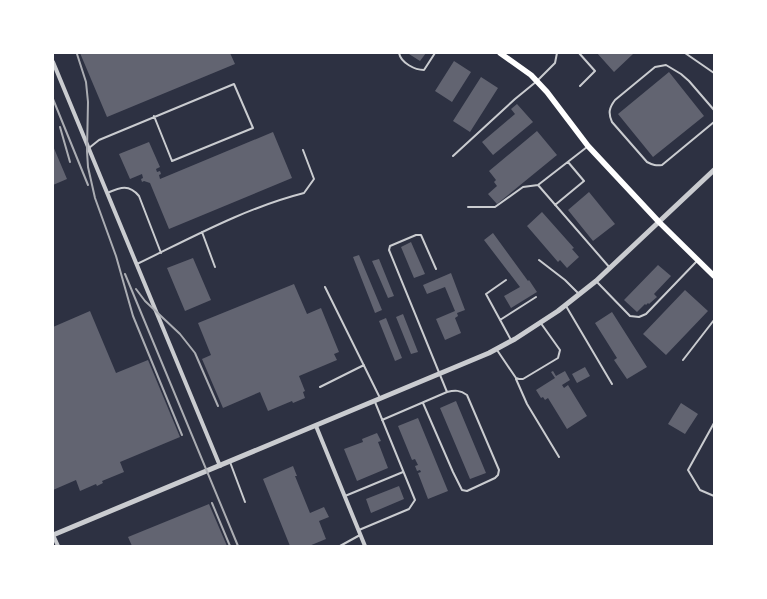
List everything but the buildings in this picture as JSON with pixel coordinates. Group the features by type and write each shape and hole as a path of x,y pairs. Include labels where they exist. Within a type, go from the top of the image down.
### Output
{"main road":[{"path":"500,53 512,61 547,92 588,146 659,222 714,276"}],"street":[{"path":"53,62 220,466"},
{"path":"58,546 53,535 374,402 497,349 512,341 580,295 610,269 670,210 714,170"},
{"path":"316,426 365,546"}],"lane":[{"path":"399,53 399,56 406,64 419,70 424,70 435,53"},
{"path":"453,156 515,99 537,82 555,63 557,53"},
{"path":"570,53 579,53 595,71 580,86"},
{"path":"685,53 714,73"},
{"path":"714,110 689,81 666,65 655,67 615,100 610,106 609,114 612,122 647,162 657,166 662,165 714,122"},
{"path":"88,148 99,140 154,116 234,84 253,128 172,161 154,116"},
{"path":"468,207 496,207 523,187 538,185 588,146"},
{"path":"137,264 202,232 282,199 304,193 314,179 303,150"},
{"path":"555,205 584,182 568,162"},
{"path":"538,185 610,269"},
{"path":"108,193 121,188 133,189 140,196 161,252"},
{"path":"202,232 215,267"},
{"path":"436,269 421,236 416,235 390,246 389,250 447,392"},
{"path":"539,260 566,280 580,295"},
{"path":"596,281 630,316 639,317 646,314 697,260"},
{"path":"506,280 486,294 512,341"},
{"path":"325,287 381,399"},
{"path":"500,320 536,297"},
{"path":"566,305 612,384"},
{"path":"683,360 714,320"},
{"path":"516,378 523,379 558,358 560,354 560,350 540,322"},
{"path":"497,349 516,378 527,404 559,458"},
{"path":"320,387 364,365"},
{"path":"382,420 447,392 455,390 461,391 467,395 499,470 498,475 495,478 467,490 462,490 452,472 423,403"},
{"path":"340,546 360,533 409,509 415,500 374,402"},
{"path":"714,423 688,470 700,490 714,496"},
{"path":"230,462 245,502"},
{"path":"345,496 403,472"}],"railway":[{"path":"77,54 86,82 88,102 88,167 95,198 116,256 133,316 182,435"},
{"path":"53,99 88,185"},
{"path":"60,127 70,162"},
{"path":"125,274 238,546"},
{"path":"136,289 145,301 180,334 195,353 218,406"},
{"path":"212,503 230,546"}]}
